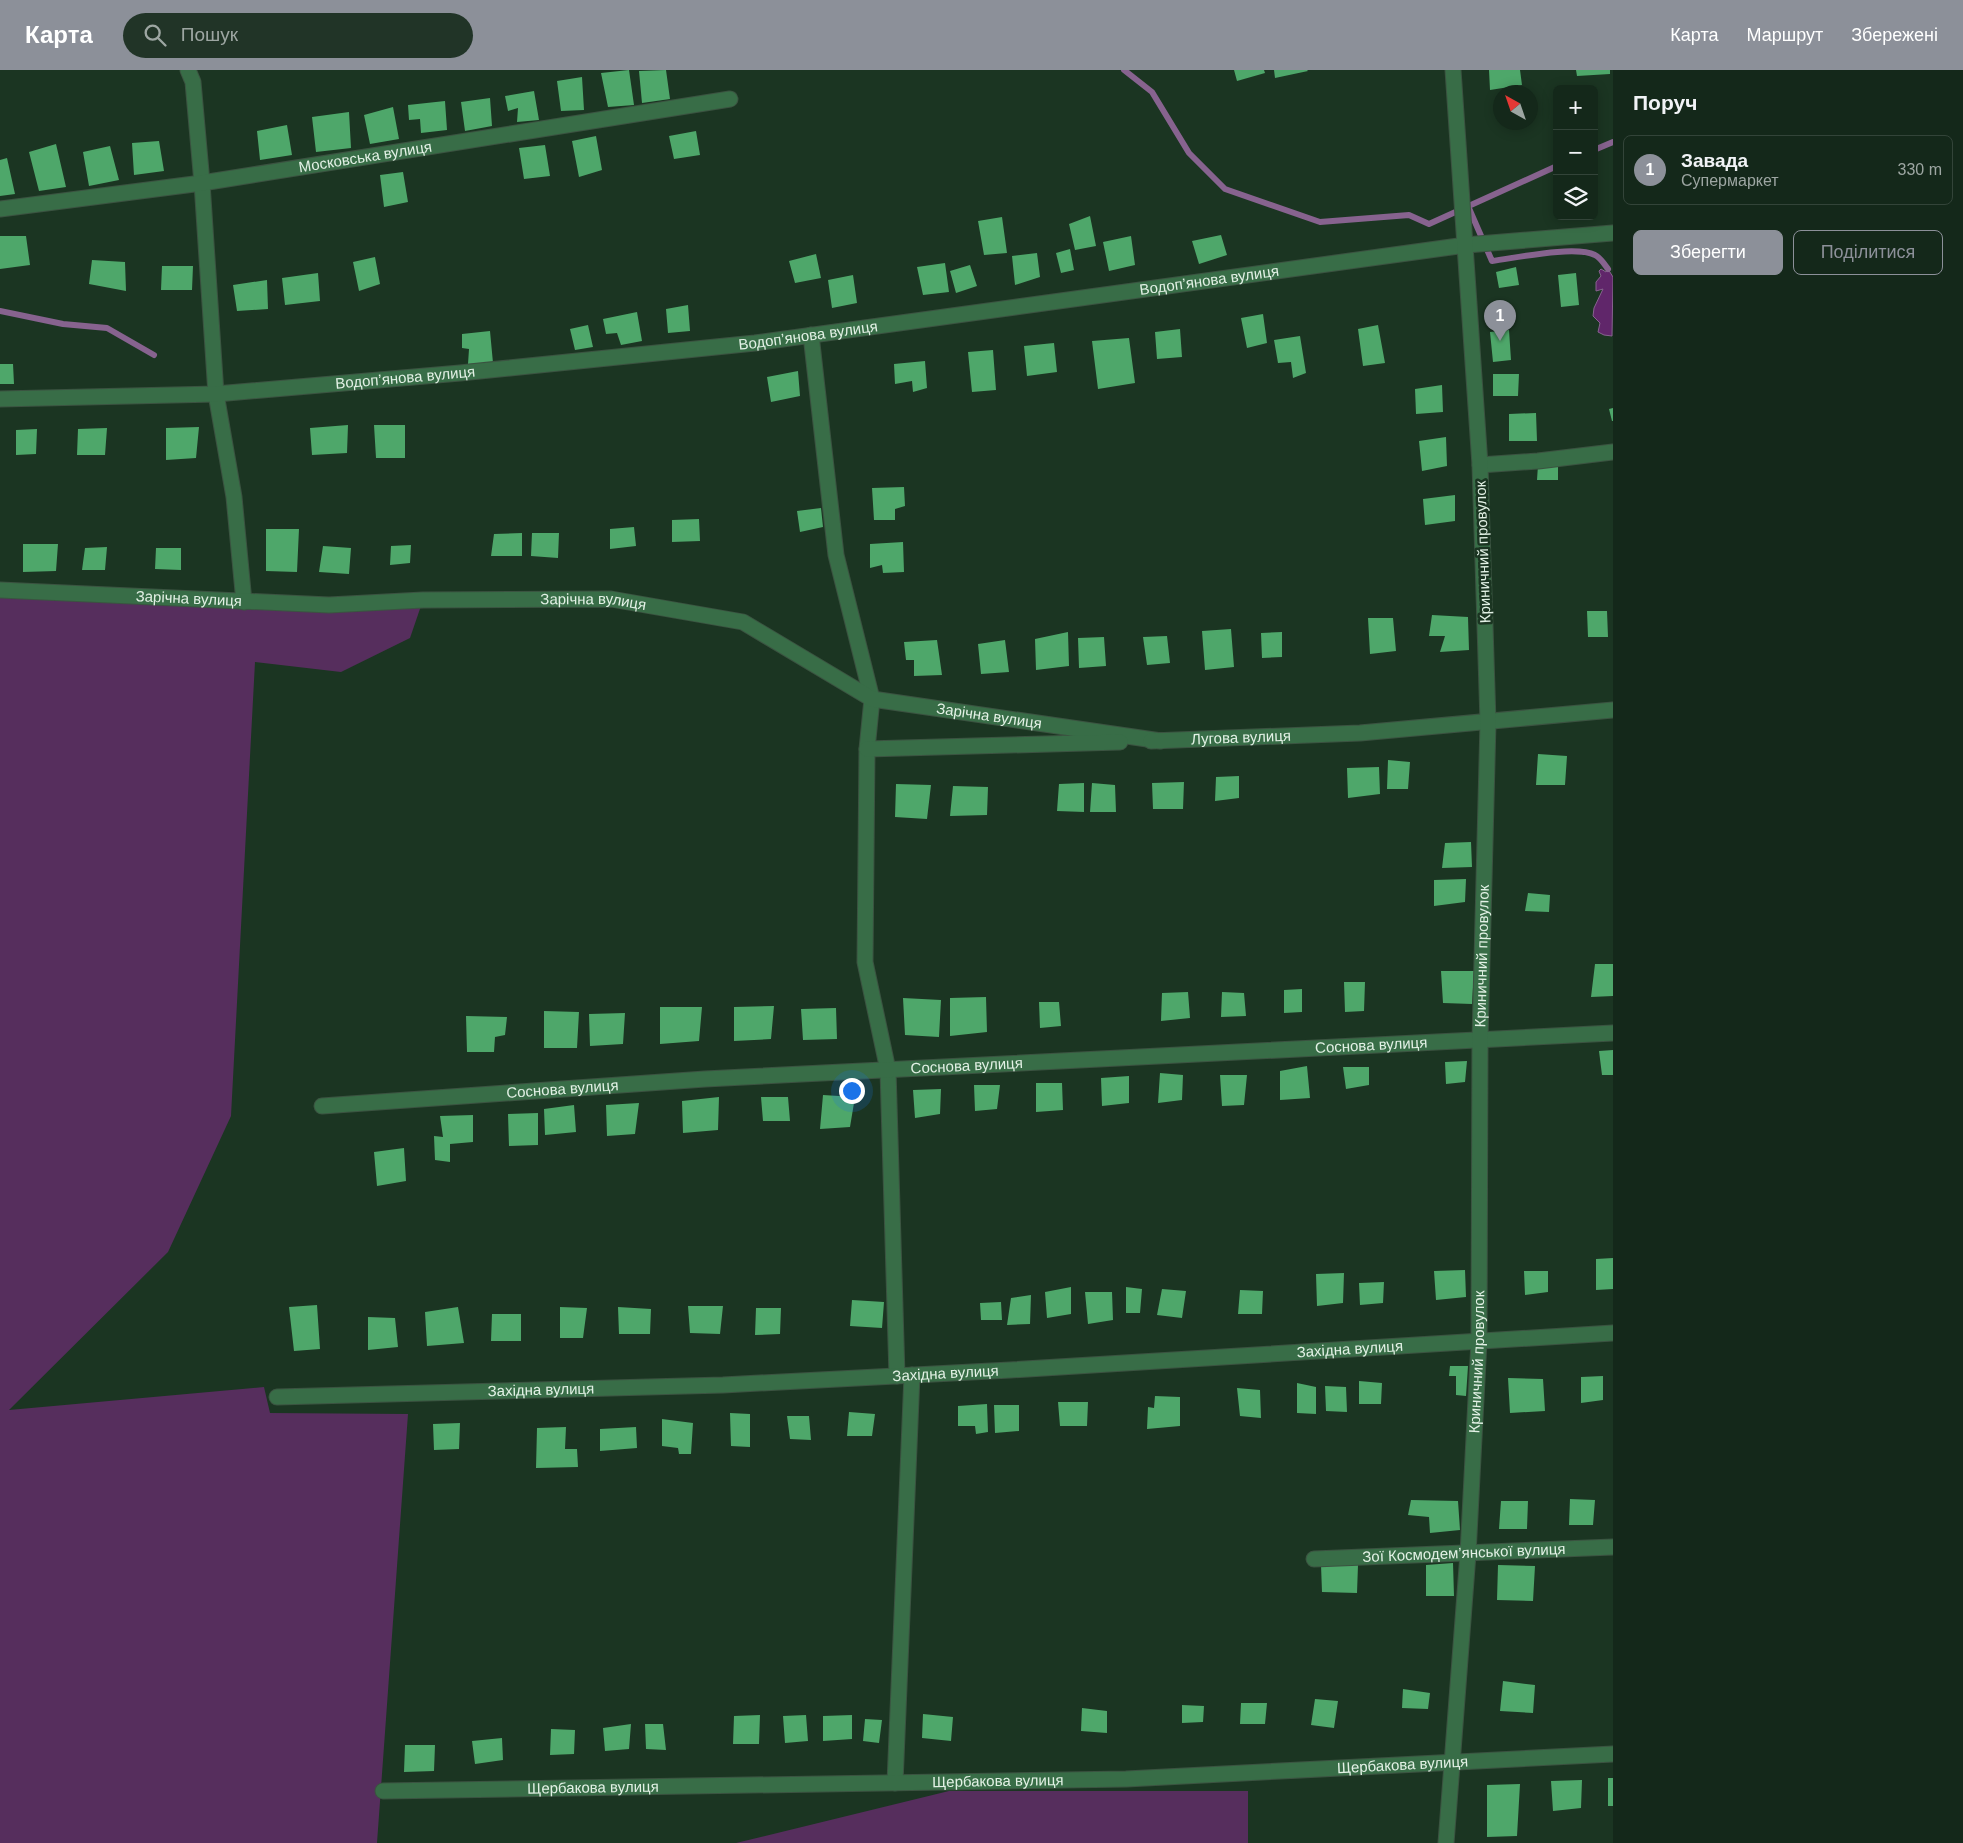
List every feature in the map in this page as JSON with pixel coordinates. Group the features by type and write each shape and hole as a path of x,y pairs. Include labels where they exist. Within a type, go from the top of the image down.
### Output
{"street":[{"path":"188,70 193,82 202,183 216,394 234,497 244,602"},
{"name":"Криничний провулок","path":"1446,1843 1454,1761 1468,1554 1479,1341 1480,1040 1488,722 1480,465 1454,70"},
{"name":"Московська вулиця","path":"0,209 202,183 730,99"},
{"name":"Водоп’янова вулиця","path":"0,399 216,394 460,373 755,343 1466,245 1613,233"},
{"path":"811,335 836,555 872,699 867,749 865,962 888,1070 897,1376"},
{"path":"1480,465 1538,461 1613,452"},
{"name":"Зарічна вулиця","path":"0,590 330,605 423,600 611,599 743,622 872,699 1161,741"},
{"name":"Лугова вулиця","path":"867,749 1161,741 1360,733 1613,710"},
{"name":"Соснова вулиця","path":"322,1106 706,1079 1613,1033"},
{"name":"Західна вулиця","path":"277,1397 723,1384 897,1376 1613,1333"},
{"path":"895,1783 912,1375"},
{"name":"Зої Космодем’янської вулиця","path":"1314,1559 1613,1547"},
{"name":"Щербакова вулиця","path":"383,1791 1126,1779 1613,1754"}],"shaded area":[{"path":"1601,269 1606,272 1608,269 1613,277 1612,336 1598,332 1600,323 1593,316 1594,308 1603,289 1596,291 1596,282 1601,276 1599,271"},
{"path":"0,590 423,600 410,638 341,672 255,662 231,1116 168,1252 9,1410 264,1387 270,1413 408,1414 377,1843 0,1843"},
{"path":"949,1791 1248,1791 1248,1843 736,1843"}],"building":[{"path":"629,70 634,105 608,107 601,73"},
{"path":"666,70 670,99 642,103 639,71"},
{"path":"1234,70 1264,70 1265,73 1237,81"},
{"path":"1274,70 1307,70 1308,71 1275,78"},
{"path":"1489,70 1520,70 1522,85 1493,85 1493,90 1490,90"},
{"path":"1576,70 1610,70 1610,74 1577,76"},
{"path":"582,77 584,110 561,111 557,81"},
{"path":"534,91 539,120 517,122 518,108 508,111 505,96"},
{"path":"490,98 492,126 465,131 461,102"},
{"path":"445,101 447,130 421,133 420,119 409,120 408,105"},
{"path":"393,107 399,139 370,144 364,115"},
{"path":"349,112 351,148 316,152 312,117"},
{"path":"287,125 292,155 260,160 257,131"},
{"path":"696,131 700,155 674,159 669,136"},
{"path":"596,136 602,170 579,177 572,141"},
{"path":"159,141 164,171 134,175 132,143"},
{"path":"56,144 66,187 39,191 29,152"},
{"path":"545,145 550,176 524,179 519,148"},
{"path":"110,146 119,180 89,186 83,152"},
{"path":"7,158 15,194 0,196 0,160"},
{"path":"403,172 408,202 384,207 380,175"},
{"path":"1090,216 1096,246 1075,250 1069,224"},
{"path":"1002,217 1007,253 984,255 978,221"},
{"path":"1221,235 1227,255 1199,264 1192,241"},
{"path":"0,236 26,236 30,265 0,269"},
{"path":"1131,236 1135,265 1109,271 1103,242"},
{"path":"1070,249 1074,270 1061,273 1056,253"},
{"path":"1037,253 1040,277 1015,285 1012,256"},
{"path":"816,254 821,278 795,283 789,261"},
{"path":"375,257 380,284 359,291 353,262"},
{"path":"92,260 125,262 126,291 89,284"},
{"path":"945,263 949,292 923,295 917,267"},
{"path":"970,265 977,286 956,293 950,271"},
{"path":"162,266 193,266 192,290 161,290"},
{"path":"1516,267 1519,285 1499,288 1496,272"},
{"path":"318,273 320,301 285,305 282,278"},
{"path":"1576,273 1579,305 1561,307 1558,275"},
{"path":"853,275 857,303 832,308 828,280"},
{"path":"267,280 268,309 237,311 233,285"},
{"path":"688,305 690,331 668,333 666,309"},
{"path":"637,312 642,341 621,345 617,333 606,334 603,319"},
{"path":"1263,314 1267,343 1247,348 1241,318"},
{"path":"588,325 593,347 575,350 570,329"},
{"path":"1378,325 1385,363 1363,366 1358,329"},
{"path":"1180,329 1182,357 1157,359 1155,332"},
{"path":"1509,330 1511,360 1493,362 1490,332"},
{"path":"490,331 493,363 468,364 469,349 462,348 462,334"},
{"path":"1300,336 1306,373 1293,378 1291,362 1278,363 1274,340"},
{"path":"1129,338 1135,383 1098,389 1092,341"},
{"path":"1054,343 1057,372 1027,376 1024,346"},
{"path":"993,350 996,390 972,392 968,352"},
{"path":"925,361 927,388 913,392 912,381 895,384 894,364"},
{"path":"0,364 13,364 14,384 0,384"},
{"path":"798,371 800,396 771,402 767,377"},
{"path":"1493,374 1519,374 1518,396 1493,396"},
{"path":"1442,385 1443,412 1416,414 1415,389"},
{"path":"1613,408 1613,421 1612,421 1609,409"},
{"path":"1536,413 1537,441 1509,441 1509,414"},
{"path":"348,425 347,453 312,455 310,428"},
{"path":"374,425 405,425 405,458 376,458"},
{"path":"199,427 196,458 166,460 166,428"},
{"path":"107,428 105,455 77,455 78,429"},
{"path":"37,429 36,454 16,455 16,430"},
{"path":"1446,437 1447,466 1422,471 1419,441"},
{"path":"1558,463 1558,480 1537,480 1538,465"},
{"path":"904,487 905,506 895,509 895,520 874,520 872,488"},
{"path":"1455,495 1455,521 1425,525 1423,499"},
{"path":"821,508 823,527 800,532 797,511"},
{"path":"699,519 700,541 672,542 672,520"},
{"path":"634,527 636,546 610,549 610,529"},
{"path":"266,529 299,529 297,572 266,571"},
{"path":"522,533 522,556 491,556 494,534"},
{"path":"532,533 559,533 558,558 531,556"},
{"path":"903,542 904,572 883,573 882,565 870,568 870,544"},
{"path":"23,544 58,544 56,571 23,572"},
{"path":"411,545 410,563 390,565 391,546"},
{"path":"323,546 351,548 349,574 319,572"},
{"path":"107,547 105,570 82,570 85,548"},
{"path":"156,548 181,548 181,570 155,569"},
{"path":"1587,611 1607,611 1608,637 1588,637"},
{"path":"1432,615 1468,617 1469,650 1440,652 1445,636 1429,636"},
{"path":"1368,618 1393,618 1396,651 1370,654"},
{"path":"1231,629 1234,667 1205,670 1202,631"},
{"path":"1068,632 1069,666 1036,670 1035,639"},
{"path":"1282,632 1282,657 1262,658 1261,633"},
{"path":"1167,636 1170,663 1147,665 1143,637"},
{"path":"1104,637 1106,666 1079,668 1078,638"},
{"path":"937,640 942,675 914,676 914,660 906,660 904,642"},
{"path":"1005,640 1009,672 981,674 978,644"},
{"path":"1538,754 1567,756 1565,785 1536,785"},
{"path":"1388,760 1410,762 1408,789 1387,789"},
{"path":"1379,767 1380,794 1348,798 1347,768"},
{"path":"1239,776 1239,798 1215,801 1216,777"},
{"path":"1184,782 1183,809 1153,809 1152,783"},
{"path":"1084,783 1084,812 1057,811 1059,784"},
{"path":"1092,783 1115,785 1116,812 1090,812"},
{"path":"896,784 931,785 927,819 895,817"},
{"path":"953,786 988,787 987,815 950,816"},
{"path":"1471,842 1472,867 1442,868 1445,843"},
{"path":"1466,879 1465,902 1434,906 1434,880"},
{"path":"1528,893 1550,895 1549,912 1525,911"},
{"path":"1595,964 1613,964 1613,996 1591,997"},
{"path":"1441,971 1474,971 1472,1004 1443,1003"},
{"path":"1344,982 1365,982 1364,1011 1345,1012"},
{"path":"1302,989 1302,1012 1284,1013 1284,990"},
{"path":"1188,992 1190,1018 1161,1021 1162,993"},
{"path":"1222,992 1244,993 1246,1016 1221,1017"},
{"path":"986,997 987,1032 950,1036 950,998"},
{"path":"903,998 941,1000 939,1037 905,1035"},
{"path":"1039,1002 1059,1002 1061,1026 1040,1028"},
{"path":"774,1006 771,1039 734,1041 734,1007"},
{"path":"660,1007 702,1007 699,1041 660,1044"},
{"path":"836,1008 837,1039 803,1040 801,1009"},
{"path":"544,1011 579,1012 577,1048 544,1048"},
{"path":"625,1013 623,1044 590,1046 589,1014"},
{"path":"466,1016 507,1017 505,1035 495,1037 494,1052 467,1052"},
{"path":"1613,1050 1613,1075 1602,1075 1599,1051"},
{"path":"1467,1061 1465,1082 1446,1084 1445,1062"},
{"path":"1307,1066 1310,1098 1280,1100 1280,1071"},
{"path":"1343,1067 1369,1067 1369,1085 1346,1089"},
{"path":"1160,1073 1183,1075 1182,1100 1158,1103"},
{"path":"1220,1075 1247,1075 1244,1105 1222,1106"},
{"path":"1129,1076 1129,1103 1102,1106 1101,1078"},
{"path":"1036,1083 1062,1083 1063,1110 1036,1112"},
{"path":"974,1085 1000,1085 997,1109 975,1111"},
{"path":"941,1089 940,1114 915,1118 913,1090"},
{"path":"823,1095 855,1097 850,1127 820,1129"},
{"path":"719,1097 718,1130 683,1133 682,1101"},
{"path":"761,1097 788,1097 790,1121 763,1121"},
{"path":"639,1103 635,1134 607,1136 606,1105"},
{"path":"574,1105 576,1132 545,1135 544,1109"},
{"path":"538,1113 538,1145 509,1146 508,1114"},
{"path":"473,1115 473,1142 450,1144 450,1162 435,1160 434,1136 443,1137 440,1116"},
{"path":"404,1148 406,1181 377,1186 374,1152"},
{"path":"1613,1258 1613,1289 1596,1290 1596,1259"},
{"path":"1465,1270 1466,1297 1436,1300 1434,1271"},
{"path":"1524,1271 1548,1271 1548,1292 1525,1295"},
{"path":"1344,1273 1343,1303 1317,1306 1316,1274"},
{"path":"1384,1282 1383,1303 1360,1305 1359,1283"},
{"path":"1071,1287 1071,1314 1047,1318 1045,1292"},
{"path":"1126,1287 1142,1289 1140,1313 1126,1313"},
{"path":"1162,1289 1186,1291 1182,1318 1157,1315"},
{"path":"1240,1290 1263,1291 1262,1314 1238,1314"},
{"path":"1085,1292 1112,1292 1113,1320 1088,1324"},
{"path":"1031,1295 1030,1324 1007,1325 1011,1298"},
{"path":"852,1300 884,1302 882,1328 850,1326"},
{"path":"1001,1302 1002,1320 981,1320 980,1303"},
{"path":"317,1305 320,1349 294,1351 289,1307"},
{"path":"688,1306 723,1306 720,1334 690,1333"},
{"path":"458,1307 464,1343 427,1346 425,1312"},
{"path":"560,1307 587,1308 583,1338 560,1338"},
{"path":"618,1307 651,1309 650,1334 619,1334"},
{"path":"756,1308 781,1308 780,1334 755,1335"},
{"path":"492,1314 521,1314 521,1341 491,1341"},
{"path":"368,1317 395,1318 398,1347 368,1350"},
{"path":"1450,1366 1468,1366 1466,1396 1456,1395 1456,1376 1449,1376"},
{"path":"1603,1376 1603,1400 1581,1403 1581,1377"},
{"path":"1508,1378 1543,1379 1545,1411 1510,1413"},
{"path":"1359,1381 1382,1383 1381,1404 1359,1404"},
{"path":"1297,1383 1316,1387 1316,1414 1297,1413"},
{"path":"1325,1386 1346,1387 1347,1412 1326,1411"},
{"path":"1237,1388 1260,1390 1261,1418 1240,1416"},
{"path":"1155,1396 1180,1397 1180,1426 1147,1429 1148,1407 1154,1408"},
{"path":"1058,1402 1088,1402 1087,1426 1060,1426"},
{"path":"987,1404 988,1432 976,1434 975,1426 958,1426 958,1406"},
{"path":"994,1405 1019,1405 1019,1431 995,1433"},
{"path":"849,1412 875,1414 872,1436 847,1436"},
{"path":"730,1413 750,1414 750,1447 731,1446"},
{"path":"787,1416 809,1416 811,1440 790,1439"},
{"path":"662,1419 693,1423 691,1454 679,1454 678,1448 662,1446"},
{"path":"460,1423 459,1449 434,1450 433,1424"},
{"path":"566,1427 565,1449 577,1449 578,1467 536,1468 537,1428"},
{"path":"636,1427 637,1448 600,1451 600,1429"},
{"path":"1570,1499 1595,1500 1593,1525 1569,1525"},
{"path":"1411,1500 1458,1501 1460,1530 1430,1533 1429,1517 1408,1515"},
{"path":"1501,1501 1528,1501 1527,1529 1499,1529"},
{"path":"1453,1563 1454,1596 1426,1596 1426,1565"},
{"path":"1321,1565 1358,1565 1357,1593 1322,1592"},
{"path":"1498,1565 1535,1566 1533,1601 1497,1600"},
{"path":"1503,1681 1535,1685 1533,1713 1500,1711"},
{"path":"1403,1689 1430,1693 1428,1709 1402,1708"},
{"path":"1315,1699 1338,1701 1334,1728 1311,1725"},
{"path":"1241,1703 1267,1703 1265,1724 1240,1724"},
{"path":"1182,1705 1204,1706 1203,1722 1182,1723"},
{"path":"1082,1708 1107,1711 1107,1733 1081,1731"},
{"path":"923,1714 953,1717 951,1741 922,1738"},
{"path":"760,1715 759,1744 733,1744 734,1716"},
{"path":"806,1715 808,1741 785,1743 783,1716"},
{"path":"852,1715 852,1739 823,1741 823,1716"},
{"path":"865,1719 882,1720 879,1743 863,1741"},
{"path":"631,1724 629,1749 605,1751 603,1728"},
{"path":"645,1724 663,1724 666,1750 646,1749"},
{"path":"551,1729 575,1730 574,1754 550,1755"},
{"path":"502,1738 503,1760 475,1764 472,1741"},
{"path":"405,1745 435,1745 434,1771 404,1772"},
{"path":"1608,1778 1613,1778 1613,1806 1608,1806"},
{"path":"1582,1780 1581,1808 1553,1811 1551,1781"},
{"path":"1520,1784 1517,1836 1487,1837 1487,1785"}],"waterway":[{"path":"1124,70 1152,92 1189,153 1225,189 1320,222 1409,215 1429,224 1553,168"},
{"path":"1598,148 1613,142"},
{"path":"1468,206 1492,261 1545,253 1574,251 1595,255 1601,259 1608,269"},
{"path":"0,311 63,324 107,328 154,355"}],"place":[{"name":"Завада","path":"1500,341"}]}
